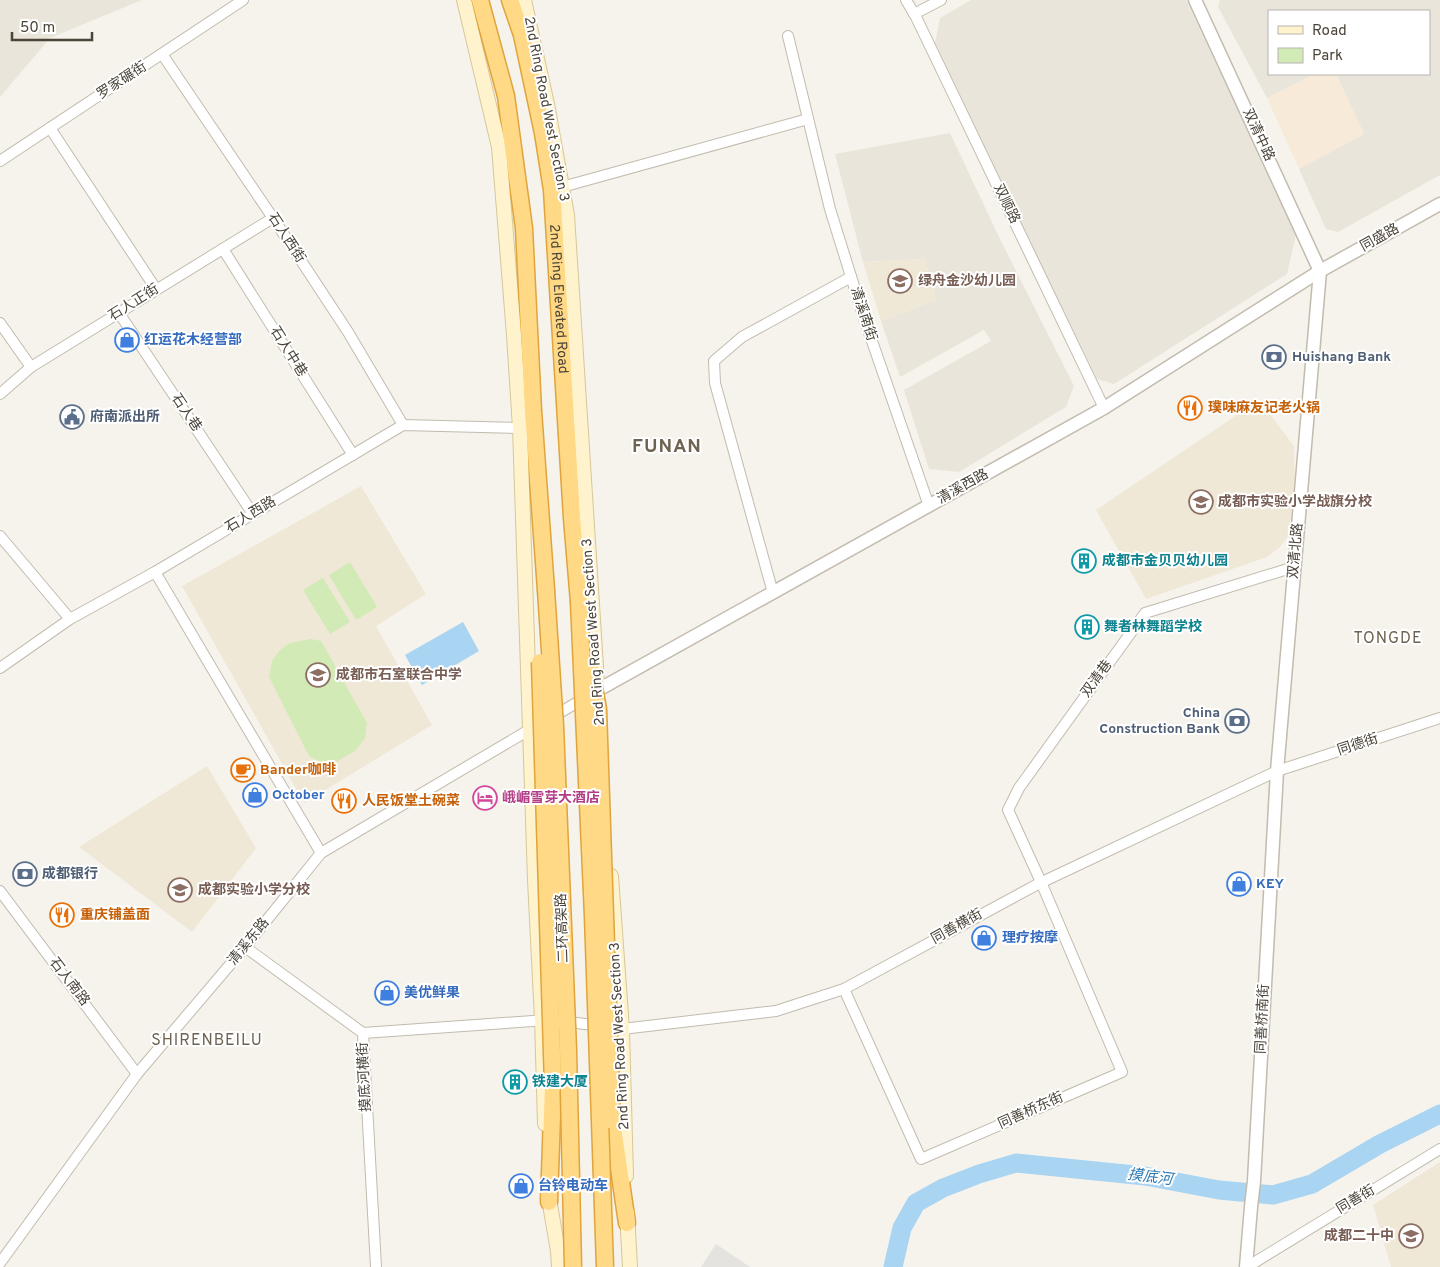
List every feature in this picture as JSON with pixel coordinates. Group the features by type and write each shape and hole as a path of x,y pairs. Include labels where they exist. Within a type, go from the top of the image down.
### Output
{"highway":[{"path":"480,0 506,96 524,228 533,411 546,590 539,633 553,1086 549,1202"},
{"name":"2nd Ring Elevated Road","path":"510,0 524,44 543,133 552,190 579,602"},
{"name":"二环高架路","path":"546,590 556,736 574,1267"},
{"path":"579,602 598,710 612,1120 628,1223"},
{"path":"579,602 605,1267"}],"main road":[{"path":"464,0 499,147 520,428 545,1132 549,1202 558,1250 558,1267"},
{"name":"2nd Ring Road West Section 3","path":"524,0 547,104 567,225 622,1029 630,1267"}],"street":[{"name":"罗家碾街","path":"0,161 243,0"},
{"name":"双顺路","path":"906,0 1104,408"},
{"path":"914,14 941,0"},
{"name":"双清中路","path":"1195,0 1320,271"},
{"name":"清溪南街","path":"788,36 830,209 863,315 929,506"},
{"name":"石人西街","path":"162,54 348,332 403,425"},
{"path":"562,188 808,119"},
{"path":"50,128 156,289"},
{"name":"同盛路","path":"1320,271 1440,204"},
{"name":"石人正街","path":"0,394 30,366 273,218"},
{"name":"石人中巷","path":"223,249 353,455"},
{"name":"清溪西路","path":"598,690 1104,408 1320,271"},
{"name":"双清北路","path":"1277,771 1320,271"},
{"path":"773,592 715,383 714,361 742,337 851,277"},
{"name":"石人巷","path":"119,313 253,514"},
{"path":"0,323 30,366"},
{"path":"403,425 520,428"},
{"name":"石人西路","path":"0,668 70,619 155,572 403,425"},
{"path":"0,536 70,619"},
{"name":"双清巷","path":"1042,882 1008,810 1019,788 1145,613 1294,566"},
{"path":"155,572 321,852"},
{"name":"清溪东路","path":"0,1263 137,1074 245,947 321,852 598,690"},
{"name":"同德街","path":"1277,771 1440,718"},
{"name":"同善横街","path":"362,1033 542,1019 622,1029 776,1011 844,989 1042,882 1277,771"},
{"name":"同善桥南街","path":"1246,1267 1250,1207 1254,1181 1277,771"},
{"name":"同善桥东街","path":"844,989 921,1159 1122,1072 1042,882"},
{"name":"石人南路","path":"0,891 137,1074"},
{"name":"摸底河横街","path":"245,947 362,1033 376,1267"},
{"name":"同善街","path":"1246,1267 1440,1149"}],"shaded area":[{"path":"0,0 142,0 50,38 0,97"},
{"path":"971,0 1186,0 1296,234 1287,274 1114,384 1097,379 976,132 935,43 940,18"},
{"path":"1220,0 1440,0 1440,175 1338,232 1326,229 1299,169 1364,134 1336,75 1430,75 1430,10 1268,10 1268,75 1313,75 1267,98 1218,7"},
{"path":"1313,75 1336,75 1364,134 1299,169 1267,98"},
{"path":"950,133 998,235 1074,386 1066,407 959,472 929,469 904,390 991,341 984,330 900,377 881,321 936,300 925,259 863,262 835,154"},
{"name":"绿舟金沙幼儿园","path":"925,259 936,300 881,321 863,262"},
{"name":"成都市实验小学战旗分校","path":"1259,400 1294,446 1295,493 1288,536 1280,547 1267,557 1146,599 1096,510"},
{"name":"成都市石室联合中学","path":"361,486 426,594 376,626 432,725 304,803 182,586"},
{"name":"成都实验小学分校","path":"207,766 256,848 192,932 79,847"},
{"name":"成都二十中","path":"1440,1162 1440,1267 1391,1267 1373,1205"},
{"path":"716,1244 750,1267 701,1267"}],"green space":[{"path":"350,562 377,607 356,620 329,575"},
{"path":"323,578 350,622 330,634 303,590"},
{"path":"311,639 321,641 367,723 365,738 355,751 336,762 321,762 309,756 269,677 272,661 280,650 290,643"}],"water":[{"path":"463,622 479,651 422,685 405,655"}],"waterway":[{"name":"摸底河","path":"893,1267 902,1228 916,1203 943,1188 979,1174 1016,1163 1145,1176 1219,1190 1273,1195 1312,1184 1380,1144 1440,1114"}],"place":[{"name":"绿舟金沙幼儿园","path":"900,281"},
{"name":"红运花木经营部","path":"127,340"},
{"name":"Huishang Bank","path":"1274,357"},
{"name":"璞味麻友记老火锅","path":"1190,408"},
{"name":"府南派出所","path":"72,417"},
{"name":"成都市实验小学战旗分校","path":"1201,502"},
{"name":"成都市金贝贝幼儿园","path":"1084,561"},
{"name":"舞者·林舞蹈学校","path":"1087,627"},
{"name":"成都市石室联合中学","path":"318,675"},
{"name":"China Construction Bank","path":"1237,721"},
{"name":"Bander咖啡","path":"243,770"},
{"name":"October","path":"255,795"},
{"name":"峨嵋雪芽大酒店","path":"485,798"},
{"name":"人民饭堂土碗菜","path":"344,801"},
{"name":"成都银行","path":"25,874"},
{"name":"KEY","path":"1239,884"},
{"name":"成都实验小学分校","path":"180,890"},
{"name":"重庆铺盖面","path":"62,915"},
{"name":"理疗按摩","path":"984,938"},
{"name":"美优鲜果","path":"387,993"},
{"name":"铁建大厦","path":"515,1082"},
{"name":"台铃电动车","path":"521,1186"},
{"name":"成都二十中","path":"1411,1236"}],"district":[{"name":"FUNAN","path":"667,447"},
{"name":"TONGDE","path":"1388,639"},
{"name":"SHIRENBEILU","path":"207,1041"}]}
